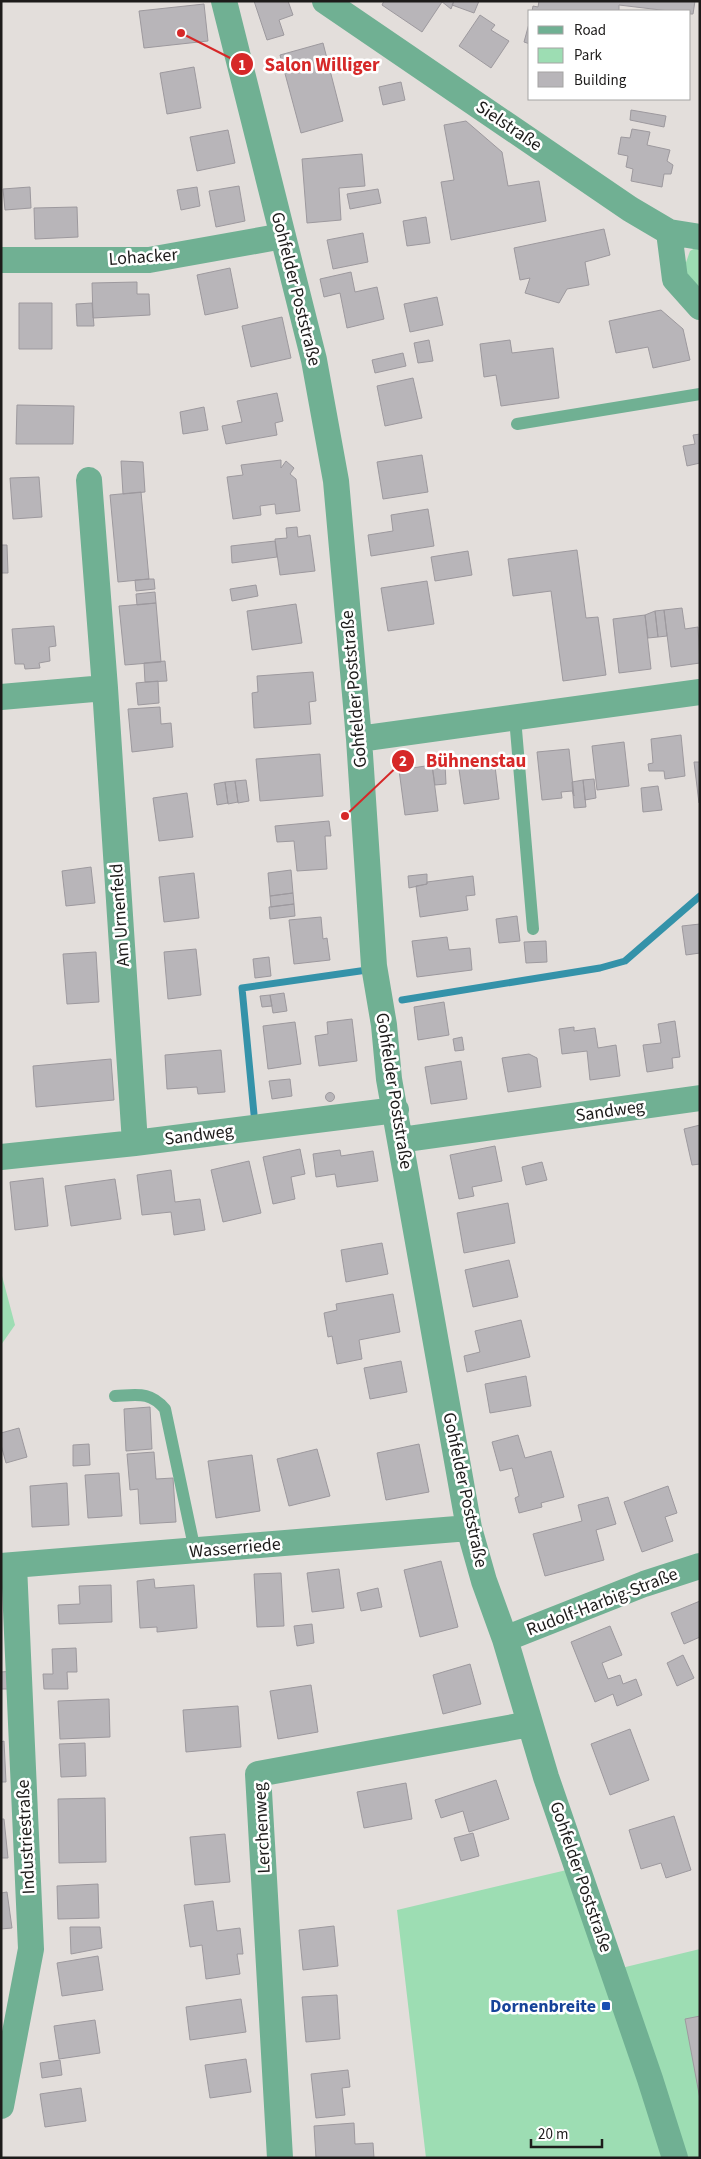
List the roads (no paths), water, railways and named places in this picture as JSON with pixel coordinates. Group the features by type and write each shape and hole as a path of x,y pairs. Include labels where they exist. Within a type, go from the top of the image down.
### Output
{"street":[{"name":"Gohfelder Poststraße","path":"224,1 314,360 336,481 359,739 374,966 400,1140 469,1528 484,1581 506,1639 546,1777 650,2079 675,2158"},
{"name":"Sielstraße","path":"325,1 630,209 669,232 700,237"},
{"path":"669,232 675,279 700,307"},
{"name":"Lohacker","path":"1,260 149,260 284,236"},
{"name":"Am Urnenfeld","path":"89,480 135,1143"},
{"path":"1,697 104,688"},
{"path":"359,739 700,692"},
{"name":"Sandweg","path":"400,1140 700,1098"},
{"name":"Sandweg","path":"1,1157 135,1143 396,1110"},
{"name":"Wasserriede","path":"8,1565 469,1528"},
{"name":"Industriestraße","path":"1,2106 31,1949 8,1565"},
{"name":"Rudolf-Harbig-Straße","path":"506,1639 644,1584 700,1566"},
{"name":"Lerchenweg","path":"280,2158 258,1774 530,1724"}],"lane":[{"path":"517,424 700,394"},
{"path":"515,718 533,929"},
{"path":"116,1396 145,1395 158,1400 165,1409 195,1551"}],"waterway":[{"path":"402,1000 600,968 625,961 700,896"},
{"path":"254,1114 242,988 367,970"}],"place":[{"name":"Salon Williger","path":"181,33"},
{"name":"Bühnenstau","path":"345,816"},
{"name":"Dornenbreite","path":"606,2006"}]}
